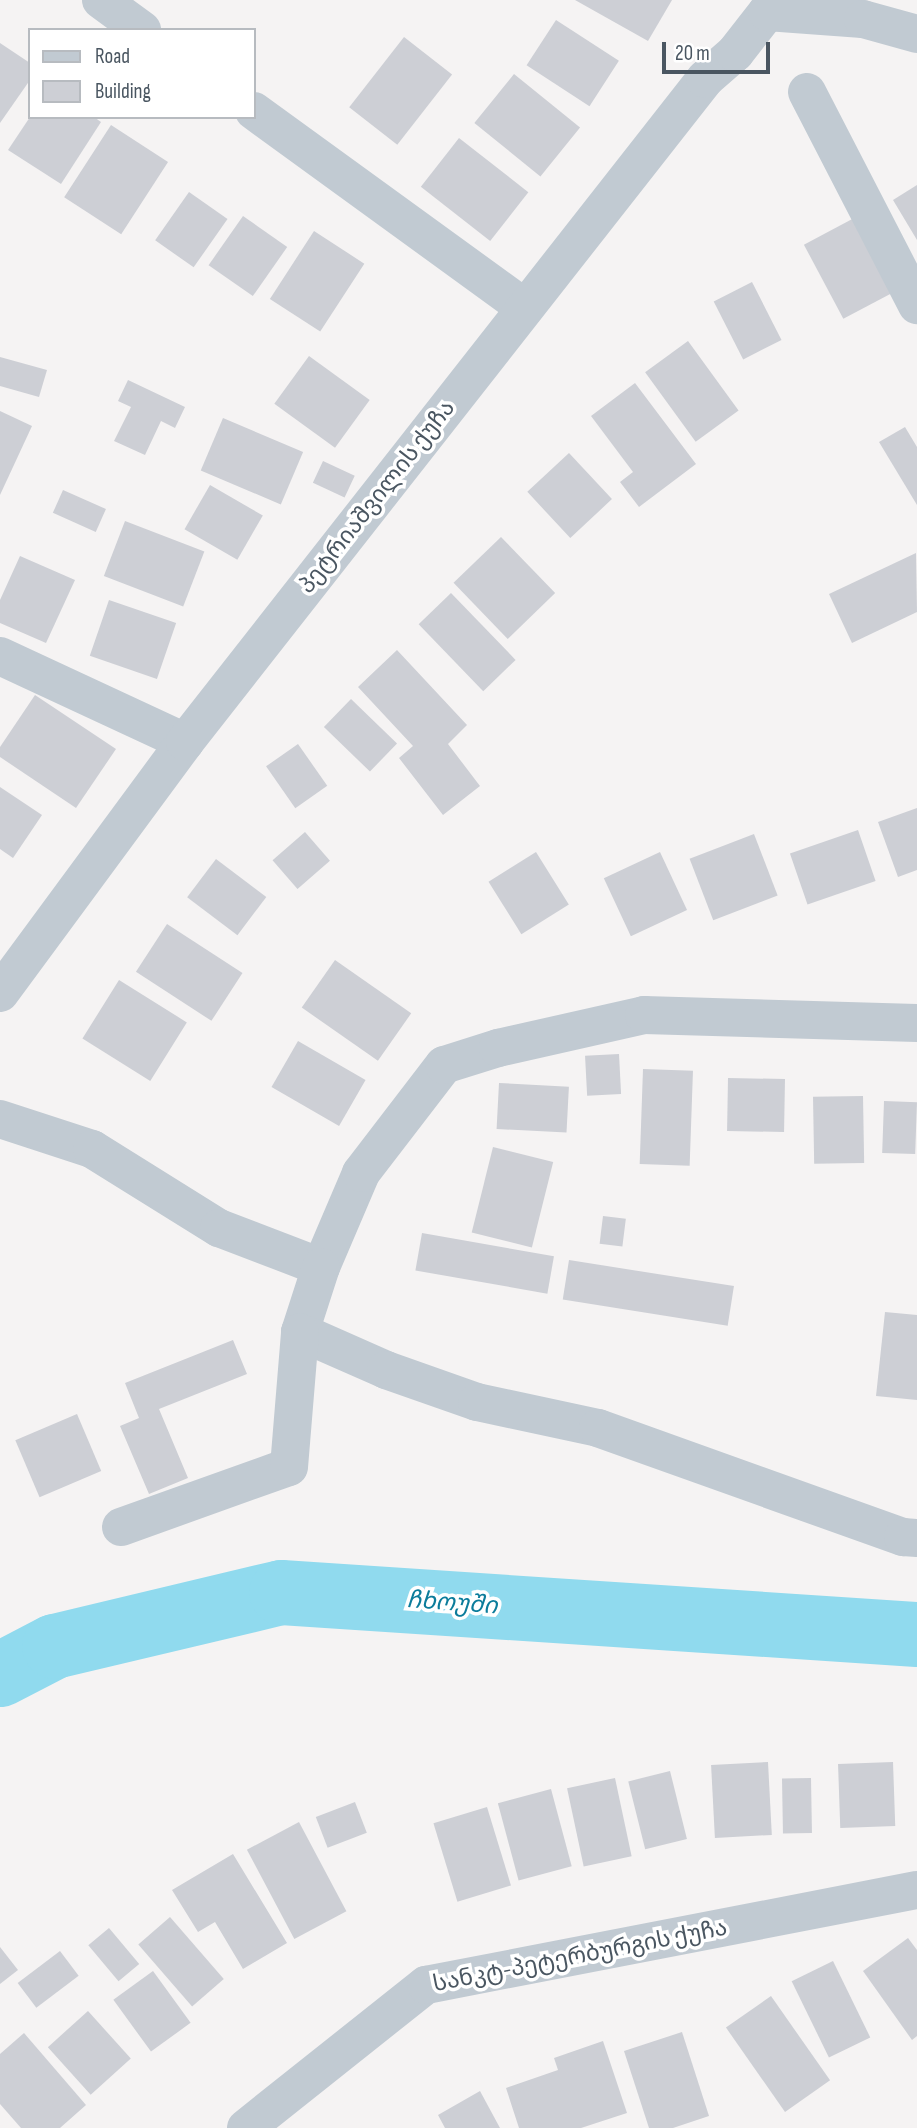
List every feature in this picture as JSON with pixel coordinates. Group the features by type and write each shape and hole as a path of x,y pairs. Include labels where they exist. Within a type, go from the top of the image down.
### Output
{"street":[{"path":"101,0 139,28"},
{"name":"პეტრიაშვილის ქუჩა","path":"0,993 185,742 705,79 735,53 767,12 863,19 917,34"},
{"path":"807,92 917,305"},
{"path":"256,112 525,308"},
{"path":"0,656 185,742"},
{"path":"121,1527 289,1467 300,1332 321,1267 361,1173 444,1065 498,1048 644,1015 917,1023"},
{"path":"0,1119 92,1149 219,1228 321,1267"},
{"path":"300,1332 386,1370 477,1402 598,1428 902,1537 917,1538"},
{"name":"სანკტ-პეტერბურგის ქუჩა","path":"246,2128 426,1985 917,1890"}],"building":[{"path":"575,0 672,0 648,41"},
{"path":"556,20 619,61 589,106 527,65"},
{"path":"404,37 452,75 397,145 349,107"},
{"path":"0,43 28,62 28,83 0,123"},
{"path":"514,74 580,127 540,176 474,123"},
{"path":"29,119 97,119 101,122 61,184 8,150"},
{"path":"111,125 168,162 121,234 64,197"},
{"path":"459,138 528,192 490,241 421,187"},
{"path":"917,185 917,240 893,200"},
{"path":"189,192 228,219 194,267 155,240"},
{"path":"243,216 287,247 253,296 209,265"},
{"path":"856,217 895,291 843,319 804,245"},
{"path":"314,231 364,264 320,332 270,299"},
{"path":"752,282 782,340 743,359 714,302"},
{"path":"688,341 739,411 696,442 645,372"},
{"path":"309,356 370,400 335,448 274,404"},
{"path":"0,357 47,370 39,397 0,386"},
{"path":"128,380 185,407 175,428 161,421 145,455 114,441 131,407 118,401"},
{"path":"635,383 696,464 639,507 620,482 633,472 591,416"},
{"path":"0,411 32,426 0,495"},
{"path":"223,418 303,452 281,504 201,470"},
{"path":"905,427 917,447 917,505 879,442"},
{"path":"569,453 612,499 570,538 527,492"},
{"path":"323,461 355,476 345,498 313,483"},
{"path":"210,485 263,516 237,560 185,529"},
{"path":"63,490 106,509 96,532 53,513"},
{"path":"125,521 204,551 183,607 104,576"},
{"path":"501,537 555,593 508,639 454,583"},
{"path":"916,553 917,612 852,643 829,594"},
{"path":"20,556 75,580 46,643 0,623 0,600"},
{"path":"451,593 516,660 483,691 419,624"},
{"path":"109,600 176,623 157,679 90,656"},
{"path":"397,650 467,725 448,744 480,786 443,815 399,758 413,746 358,687"},
{"path":"35,695 116,749 76,808 0,757 0,747"},
{"path":"351,699 397,743 370,772 324,727"},
{"path":"298,744 327,786 295,808 266,766"},
{"path":"0,787 42,815 13,858 0,849"},
{"path":"917,808 917,870 898,877 878,822"},
{"path":"858,830 876,881 808,904 790,853"},
{"path":"305,832 330,861 297,889 273,860"},
{"path":"754,834 778,896 713,920 690,859"},
{"path":"536,852 569,905 521,934 489,882"},
{"path":"660,852 687,910 631,936 604,878"},
{"path":"216,859 266,897 237,935 187,897"},
{"path":"167,924 242,973 211,1021 136,972"},
{"path":"335,960 411,1013 378,1061 302,1008"},
{"path":"119,980 187,1022 150,1081 82,1039"},
{"path":"298,1041 366,1080 339,1126 272,1087"},
{"path":"619,1054 621,1094 587,1096 585,1056"},
{"path":"643,1069 693,1071 690,1166 640,1164"},
{"path":"728,1078 785,1079 784,1132 727,1131"},
{"path":"499,1083 569,1087 566,1133 497,1129"},
{"path":"863,1096 864,1163 814,1164 813,1097"},
{"path":"884,1101 917,1102 915,1154 882,1153"},
{"path":"493,1147 553,1162 532,1247 472,1232"},
{"path":"603,1216 626,1219 622,1247 600,1244"},
{"path":"422,1233 554,1256 547,1294 415,1270"},
{"path":"569,1260 734,1286 728,1326 563,1300"},
{"path":"885,1312 917,1315 917,1400 876,1396"},
{"path":"233,1340 247,1374 159,1409 188,1478 149,1494 120,1426 139,1418 125,1383"},
{"path":"77,1414 101,1471 40,1497 15,1440"},
{"path":"768,1762 772,1835 715,1838 711,1765"},
{"path":"893,1762 895,1826 840,1828 838,1764"},
{"path":"670,1771 687,1839 645,1849 628,1781"},
{"path":"615,1778 632,1856 584,1866 567,1788"},
{"path":"811,1778 812,1833 783,1833 782,1779"},
{"path":"551,1789 572,1866 519,1881 498,1803"},
{"path":"355,1802 367,1833 328,1848 316,1817"},
{"path":"487,1807 511,1885 457,1902 433,1823"},
{"path":"299,1822 346,1911 294,1939 247,1850"},
{"path":"233,1854 287,1943 243,1969 215,1922 198,1932 172,1890"},
{"path":"170,1917 224,1979 192,2006 138,1945"},
{"path":"109,1928 139,1964 119,1981 88,1945"},
{"path":"908,1938 917,1950 917,2036 912,2040 863,1971"},
{"path":"0,1947 18,1970 0,1984"},
{"path":"60,1951 79,1976 36,2008 18,1983"},
{"path":"833,1961 870,2037 829,2058 792,1981"},
{"path":"153,1971 191,2023 151,2052 113,2000"},
{"path":"771,1996 830,2080 785,2112 726,2028"},
{"path":"88,2011 131,2059 91,2095 48,2047"},
{"path":"682,2032 709,2116 673,2128 649,2128 624,2051"},
{"path":"24,2033 86,2105 60,2128 21,2128 0,2104 0,2054"},
{"path":"603,2041 627,2113 581,2128 519,2128 506,2088 558,2070 554,2058"},
{"path":"480,2091 500,2128 445,2128 438,2115"}],"waterway":[{"name":"ჩხოუში","path":"0,1674 54,1646 281,1592 917,1634"}]}
